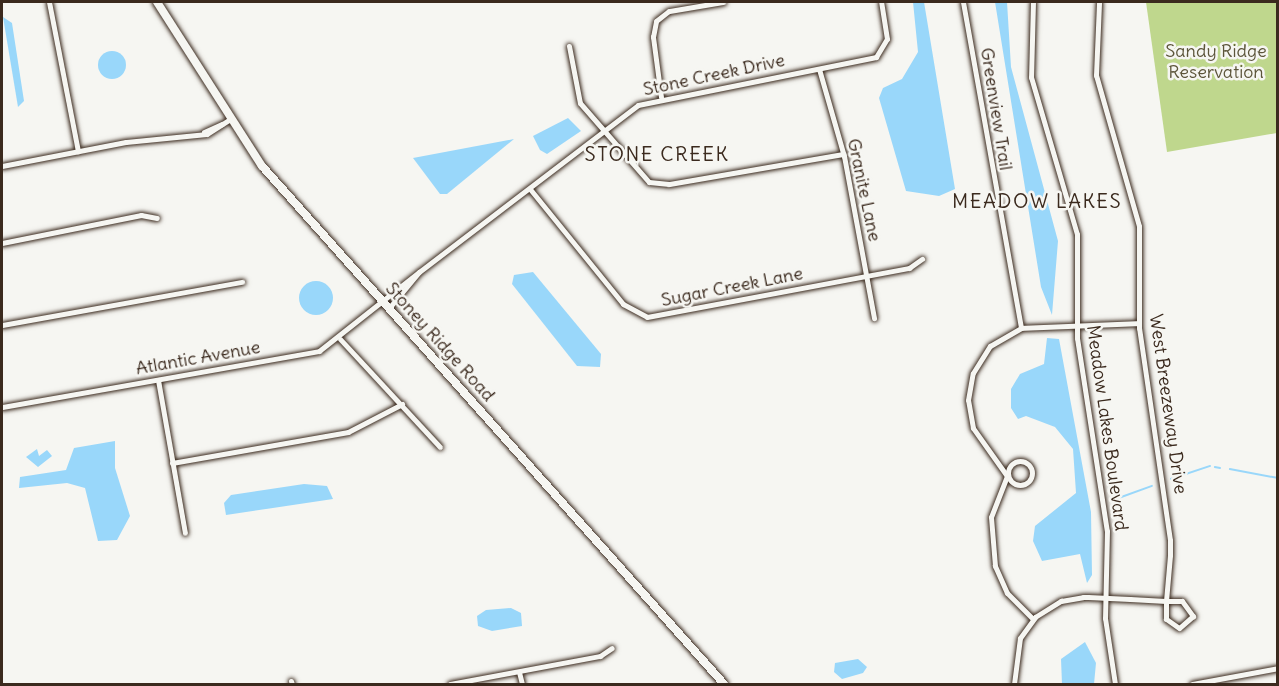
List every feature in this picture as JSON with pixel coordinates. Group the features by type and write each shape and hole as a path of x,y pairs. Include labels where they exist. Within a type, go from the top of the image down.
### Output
{"street":[{"path":"49,2 78,151"},
{"name":"Stoney Ridge Road","path":"157,2 262,166 724,684"},
{"path":"661,97 652,37 656,21 669,11 723,2"},
{"name":"Stone Creek Drive","path":"382,301 530,189 631,108 661,97 819,69 880,54 887,35 881,2"},
{"name":"Greenview Trail","path":"963,2 1021,328"},
{"name":"Meadow Lakes Boulevard","path":"1033,2 1028,49 1032,83 1077,234 1076,324 1108,541 1105,598 1115,684"},
{"name":"West Breezeway Drive","path":"1033,619 1065,599 1105,598 1166,601 1188,604 1189,624 1170,625 1166,601 1169,531 1139,323 1139,226 1095,70 1099,2"},
{"path":"569,46 579,100 638,175 659,184 843,154"},
{"name":"Granite Lane","path":"819,69 843,154 874,318"},
{"path":"2,166 78,151 204,132 230,118"},
{"name":"Sugar Creek Lane","path":"530,189 620,301 642,316 909,268 922,259"},
{"path":"2,243 141,215 157,218"},
{"name":"Stone Creek Drive","path":"389,308 419,272"},
{"path":"2,324 242,282"},
{"name":"Atlantic Avenue","path":"2,407 314,352 340,339 382,301"},
{"path":"1014,684 1017,645 1033,619 1008,593 995,566 991,517 1008,476 1019,461 1033,472 1022,485 1008,476 976,437 969,393 981,356 1021,328 1139,323"},
{"path":"340,339 440,447"},
{"path":"158,380 184,533"},
{"path":"172,463 348,432 402,404"},
{"path":"450,684 600,656 612,648"},
{"path":"1191,684 1278,668"},
{"path":"519,672 522,684"}],"green space":[{"name":"Sandy Ridge Reservation","path":"1146,2 1277,2 1277,133 1167,152"}],"water":[{"path":"913,2 924,2 955,189 939,196 906,191 879,98 883,88 902,79 918,52"},
{"path":"995,2 1007,2 1011,67 1058,241 1052,315 1041,287"},
{"path":"3,17 12,23 24,101 18,107"},
{"path":"112,51 122,55 126,65 122,75 112,79 102,75 98,65 102,55"},
{"path":"568,118 581,131 547,154 540,150 533,136"},
{"path":"514,139 447,194 440,194 413,158"},
{"path":"533,272 601,354 600,367 577,366 512,284 514,275"},
{"path":"316,281 328,286 333,298 328,310 316,315 304,310 299,298 304,286"},
{"path":"1047,338 1059,339 1091,512 1092,575 1087,583 1080,554 1042,561 1033,541 1035,526 1076,493 1073,449 1055,427 1026,416 1018,419 1011,408 1011,389 1020,374 1044,364"},
{"path":"115,441 115,468 130,516 117,540 98,541 85,488 67,483 19,488 20,477 66,470 74,448"},
{"path":"37,449 39,456 47,450 52,456 38,467 26,457"},
{"path":"304,484 327,486 333,499 226,515 224,503 231,495"},
{"path":"511,608 521,613 522,626 492,631 478,626 477,616 486,610"},
{"path":"1085,642 1096,663 1094,684 1062,684 1061,659"},
{"path":"858,659 867,667 863,673 842,679 834,672 835,663"}],"waterway":[{"path":"1171,479 1210,466"},
{"path":"1215,467 1220,468"},
{"path":"1230,469 1278,478"},
{"path":"1116,499 1152,486"}],"district":[{"name":"STONE CREEK","path":"657,153"},
{"name":"MEADOW LAKES","path":"1037,200"}]}
